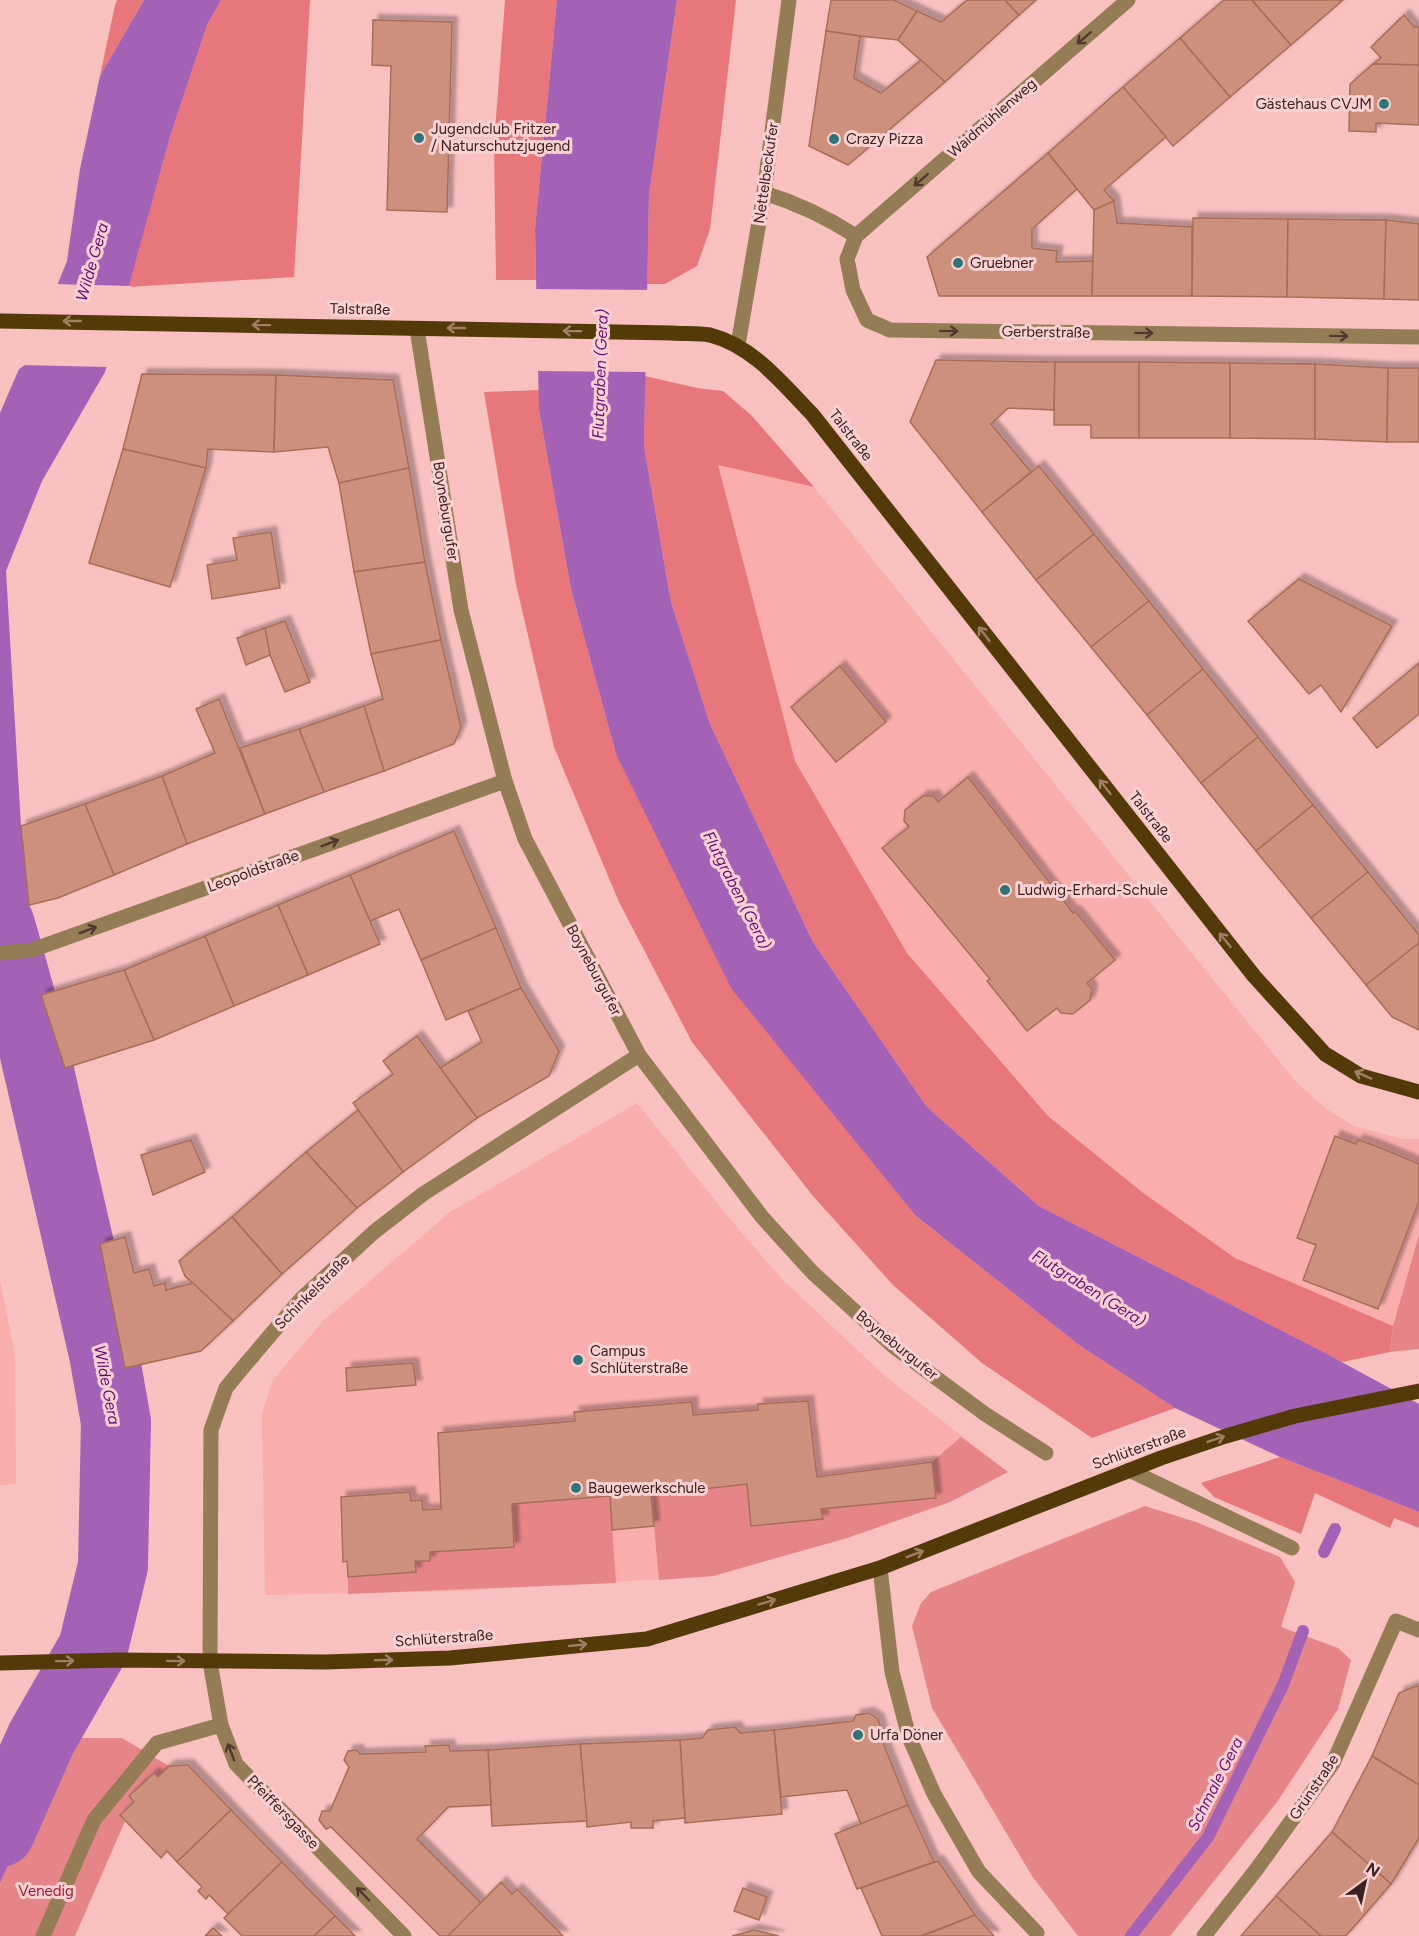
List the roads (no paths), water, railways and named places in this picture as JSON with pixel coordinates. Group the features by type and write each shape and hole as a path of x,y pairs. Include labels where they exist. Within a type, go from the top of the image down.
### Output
{"main road":[{"name":"Talstraße","path":"0,321 131,321 672,333 708,335 738,345 769,370 812,414 1254,976 1325,1054 1361,1076 1419,1092"},
{"name":"Schlüterstraße","path":"6,1662 117,1660 210,1662 450,1658 647,1639 880,1568 1161,1458 1295,1416 1419,1391"}],"street":[{"name":"Nettelbeckufer","path":"738,345 764,193 789,0"},
{"name":"Waidmühlenweg","path":"856,236 1128,0"},
{"path":"764,193 794,202 827,217 856,236"},
{"name":"Gerberstraße","path":"856,236 847,259 853,290 867,320 890,330 1419,337"},
{"name":"Boyneburgufer","path":"417,329 461,610 505,781 525,839 639,1055 762,1217 813,1273 893,1346 985,1414 1046,1453"},
{"name":"Leopoldstraße","path":"0,953 33,950 505,781"},
{"name":"Schinkelstraße","path":"210,1662 211,1430 226,1388 301,1299 374,1232 423,1194 639,1055"},
{"path":"1129,1470 1292,1548"},
{"path":"880,1568 892,1672 909,1737 957,1838 979,1872 1036,1933"},
{"name":"Grünstraße","path":"1204,1936 1256,1870 1333,1763 1396,1621 1419,1630"},
{"name":"Pfeiffersgasse","path":"210,1662 221,1725 236,1764 404,1936"},
{"path":"43,1936 94,1820 157,1743 221,1725"}],"water":[{"path":"144,0 221,0 207,25 170,137 105,372 42,481 6,571 21,826 29,905 0,911 0,413 19,369 25,365 67,261 80,169 100,76"},
{"name":"Flutgraben (Gera)","path":"557,0 677,0 649,195 644,446 671,602 710,724 813,942 927,1107 1039,1206 1327,1354 1419,1404 1419,1512 1280,1457 1175,1408 1079,1345 916,1216 731,988 616,754 571,589 539,410 535,229"},
{"path":"67,1738 0,1883 0,1790 22,1739"}],"waterway":[{"name":"Wilde Gera","path":"0,925 29,1028 104,1354 116,1422 113,1566 93,1648 41,1739 0,1832"},
{"name":"Schmale Gera","path":"1324,1552 1335,1529"},
{"name":"Schmale Gera","path":"1131,1936 1208,1837 1283,1685 1303,1631"}],"place":[{"name":"Gästehaus CVJM","path":"1384,104"},
{"name":"Jugendclub Fritzer / Naturschutzjugend","path":"419,138"},
{"name":"Crazy Pizza","path":"834,139"},
{"name":"Gruebner","path":"958,263"},
{"name":"Ludwig-Erhard-Schule","path":"1005,890"},
{"name":"Campus Schlüterstraße","path":"578,1360"},
{"name":"Baugewerkschule","path":"576,1488"},
{"name":"Urfa Döner","path":"858,1735"}],"park label":[{"name":"Venedig","path":"46,1891"}]}
